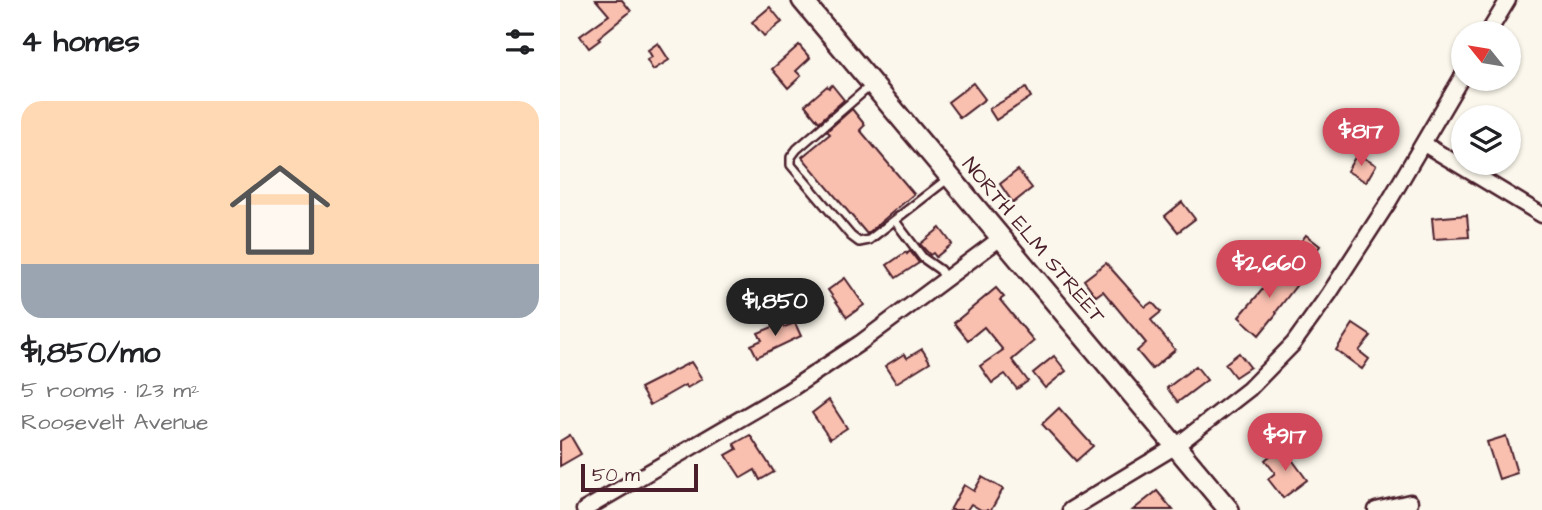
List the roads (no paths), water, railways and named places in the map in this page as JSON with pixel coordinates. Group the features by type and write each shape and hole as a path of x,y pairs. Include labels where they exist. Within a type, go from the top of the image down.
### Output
{"main road":[{"name":"NORTH ELM STREET","path":"802,0 1229,510"}],"street":[{"path":"1495,21 1508,0"},
{"path":"1070,510 1176,446 1249,389 1293,344 1342,274 1424,144 1454,91"},
{"path":"1424,144 1542,215"},
{"path":"584,510 788,391 860,343 1002,237"},
{"path":"1376,510 1410,502"}],"lane":[{"path":"873,83 797,149 791,157 791,165 859,242 869,240 951,176"},
{"path":"895,221 923,258 940,270 946,279"}]}
